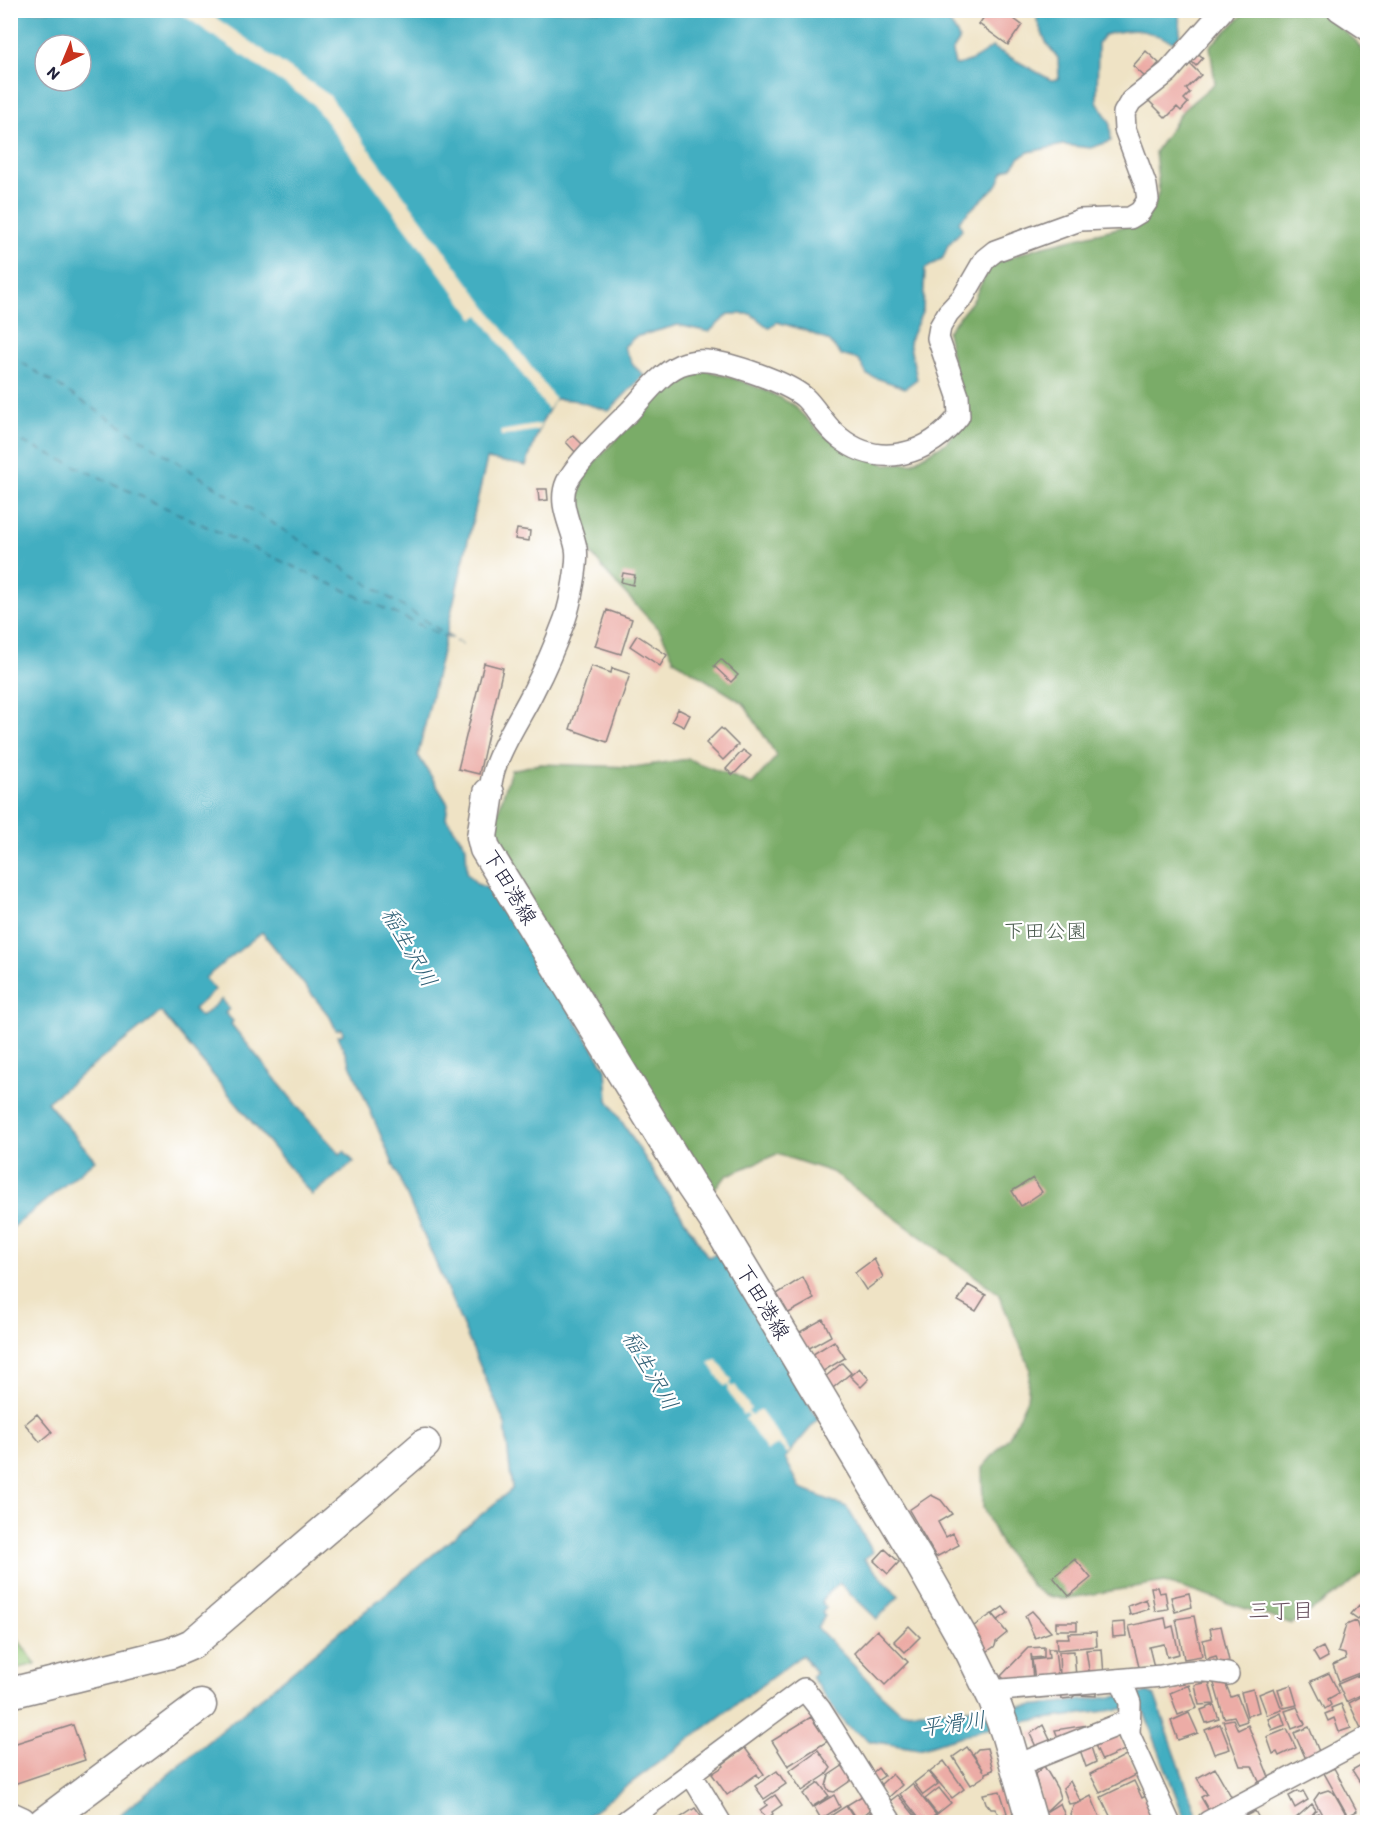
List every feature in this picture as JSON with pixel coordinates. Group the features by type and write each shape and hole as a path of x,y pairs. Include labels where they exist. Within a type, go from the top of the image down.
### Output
{"main road":[{"name":"下田港線","path":"489,793 483,828 485,849 678,1165 713,1218 916,1556 970,1651 992,1695 1006,1733 1032,1822"},
{"path":"10,1693 171,1653 192,1644 425,1444"},
{"path":"44,1822 201,1705"},
{"path":"10,1816 21,1822"}],"street":[{"path":"489,793 495,767 552,652 565,617 576,567 577,548 564,505 565,486 586,458 661,378 679,366 705,360 731,365 792,389 804,398 838,437 852,446 883,456 904,455 919,449 938,436 959,417 958,396 938,338 942,322 963,297 985,259 994,251 1080,220 1130,218 1140,212 1148,200 1146,186 1125,129 1124,113 1131,101 1168,72 1223,10"},
{"path":"1338,10 1368,30"},
{"path":"1015,1766 1127,1701 1161,1676 1203,1669 1228,1674"},
{"path":"625,1822 804,1689 820,1709 891,1822"},
{"path":"992,1695 1127,1701"},
{"path":"1127,1701 1131,1741 1169,1822"},
{"path":"1208,1822 1368,1737"},
{"path":"691,1774 720,1822"}],"green space":[{"name":"下田公園","path":"1248,10 1314,11 1327,16 1356,41 1368,59 1367,1570 1292,1624 1164,1582 1064,1599 1044,1595 1032,1586 1002,1546 983,1508 982,1468 1009,1437 1027,1399 1030,1368 998,1293 832,1172 777,1154 728,1175 706,1196 489,841 511,770 540,764 634,767 688,759 752,784 777,756 743,703 674,660 661,632 610,577 584,544 574,501 588,469 675,377 705,370 736,379 792,404 822,434 885,464 912,463 947,442 963,418 947,332 974,299 990,265 1036,248 1138,223 1154,208 1159,190 1155,152 1183,110 1215,83 1210,46"},
{"path":"11,1630 36,1664 11,1670"}],"water":[{"path":"11,11 943,11 959,41 952,52 955,65 975,59 992,47 1051,80 1059,79 1058,58 1047,44 1037,21 1038,11 1179,11 1180,35 1173,42 1154,34 1132,30 1104,35 1098,43 1097,102 1110,122 1111,141 1091,148 1063,145 1029,152 1003,172 998,184 959,221 962,230 948,245 943,258 925,269 923,310 909,342 917,379 905,388 867,375 859,360 841,355 829,341 804,330 777,322 769,328 751,314 729,314 709,332 678,325 635,337 624,347 634,366 644,375 609,411 573,400 555,399 541,424 526,466 487,459 418,755 448,804 446,818 466,846 467,873 477,884 495,891 606,1069 608,1100 708,1257 719,1253 818,1419 785,1458 801,1489 847,1507 873,1552 864,1559 899,1596 877,1619 839,1583 821,1601 826,1608 822,1613 825,1616 817,1627 901,1712 1029,1706 1148,1693 1155,1696 1198,1819 1186,1822 1143,1709 1121,1709 1029,1721 981,1730 919,1749 870,1741 846,1725 811,1677 816,1673 802,1655 579,1822 111,1822 512,1489 505,1424 338,1036 343,1034 342,1029 336,1030 330,1017 262,932 205,978 215,990 194,1009 201,1017 222,999 229,1009 225,1013 233,1021 231,1024 307,1118 340,1154 344,1151 354,1162 312,1195 161,1012 47,1102 95,1160 11,1229"}],"pier":[{"path":"177,11 206,11 329,95 555,399 548,410 479,315 474,319 312,103"},
{"path":"541,424 539,430 501,436 501,431"},
{"path":"717,1359 732,1381 730,1384 732,1387 735,1385 751,1409 748,1411 752,1415 760,1410 790,1451 788,1454 778,1444 767,1451 745,1419 749,1416 746,1413 743,1415 727,1390 729,1388 727,1385 724,1386 709,1363"}],"building":[{"path":"989,10 1002,10 1022,25 1008,45 979,24"},
{"path":"1146,51 1159,63 1146,78 1133,66"},
{"path":"1197,52 1203,58 1196,66 1190,60"},
{"path":"1188,62 1201,75 1186,89 1190,93 1184,99 1188,103 1181,111 1177,107 1166,118 1149,101"},
{"path":"573,435 584,446 577,454 566,442"},
{"path":"538,489 547,489 548,500 539,501"},
{"path":"517,529 530,531 529,541 515,539"},
{"path":"623,573 635,575 633,585 621,582"},
{"path":"607,610 632,619 621,654 595,646"},
{"path":"637,635 667,655 660,666 630,646"},
{"path":"721,659 738,675 731,682 714,666"},
{"path":"484,663 503,668 479,774 458,769"},
{"path":"591,666 611,673 612,668 630,674 607,742 570,729"},
{"path":"678,709 690,715 684,727 672,721"},
{"path":"721,728 738,745 723,760 706,743"},
{"path":"743,750 751,756 733,775 726,769"},
{"path":"1033,1178 1042,1192 1021,1206 1012,1191"},
{"path":"874,1259 883,1277 866,1290 855,1273"},
{"path":"803,1277 814,1299 787,1314 769,1299"},
{"path":"968,1285 986,1295 976,1311 958,1301"},
{"path":"823,1319 831,1336 806,1350 798,1333"},
{"path":"834,1341 845,1358 820,1373 810,1356"},
{"path":"842,1363 851,1373 828,1392 819,1382"},
{"path":"859,1368 869,1379 861,1387 850,1376"},
{"path":"37,1414 52,1432 40,1442 25,1424"},
{"path":"931,1495 941,1500 952,1514 938,1522 946,1537 953,1533 959,1545 936,1557 909,1510"},
{"path":"885,1549 899,1562 888,1574 874,1561"},
{"path":"1075,1559 1091,1578 1069,1596 1053,1577"},
{"path":"1151,1587 1157,1587 1159,1593 1165,1592 1168,1609 1155,1611"},
{"path":"1189,1593 1192,1607 1175,1612 1171,1597"},
{"path":"1146,1599 1149,1609 1130,1615 1128,1606"},
{"path":"1359,1605 1365,1611 1358,1619 1351,1614"},
{"path":"1003,1607 1008,1613 998,1620 993,1614"},
{"path":"1032,1611 1051,1632 1035,1638 1025,1616"},
{"path":"992,1614 1007,1633 985,1653 971,1628"},
{"path":"1194,1616 1202,1656 1184,1659 1176,1619"},
{"path":"1165,1618 1167,1628 1173,1626 1179,1654 1167,1657 1164,1644 1149,1647 1154,1667 1140,1671 1129,1626"},
{"path":"1356,1621 1368,1655 1368,1663 1364,1665 1367,1670 1339,1681 1333,1665 1346,1659 1345,1654 1338,1652 1346,1625"},
{"path":"1056,1622 1077,1622 1077,1630 1056,1630"},
{"path":"1125,1622 1126,1636 1113,1637 1112,1623"},
{"path":"909,1626 920,1637 905,1652 894,1641"},
{"path":"1221,1626 1229,1661 1218,1663 1216,1656 1206,1659 1203,1640 1212,1638 1210,1628"},
{"path":"877,1630 908,1662 885,1685 854,1653"},
{"path":"1096,1632 1097,1646 1057,1650 1056,1638 1069,1638 1068,1633"},
{"path":"1044,1647 1044,1657 1032,1658 1031,1654 1033,1681 1008,1683 1001,1676 1028,1648"},
{"path":"1323,1647 1328,1657 1319,1662 1313,1652"},
{"path":"1048,1649 1055,1649 1058,1677 1035,1679 1032,1660 1049,1658"},
{"path":"1102,1649 1104,1675 1090,1676 1086,1650"},
{"path":"1074,1651 1076,1677 1060,1678 1059,1652"},
{"path":"1329,1673 1339,1693 1328,1699 1331,1705 1325,1709 1311,1681"},
{"path":"1359,1675 1367,1692 1346,1702 1338,1684"},
{"path":"1223,1677 1231,1697 1237,1695 1247,1721 1238,1724 1234,1716 1224,1718 1213,1680"},
{"path":"1209,1682 1215,1704 1199,1705 1195,1685"},
{"path":"1189,1685 1197,1708 1178,1715 1170,1693"},
{"path":"1291,1685 1297,1705 1284,1708 1278,1689"},
{"path":"1096,1688 1096,1696 1075,1695 1072,1698 1062,1699 1061,1689"},
{"path":"1274,1688 1282,1710 1267,1715 1259,1694"},
{"path":"1253,1689 1259,1712 1247,1716 1241,1692"},
{"path":"1364,1695 1368,1703 1368,1725 1361,1728 1349,1703"},
{"path":"1341,1704 1351,1728 1339,1732 1334,1718 1328,1721 1325,1714 1332,1711 1331,1708"},
{"path":"1214,1705 1219,1719 1206,1723 1201,1710"},
{"path":"1297,1707 1305,1724 1292,1729 1285,1711"},
{"path":"1189,1713 1198,1733 1178,1740 1171,1721"},
{"path":"1281,1713 1285,1725 1272,1730 1268,1719"},
{"path":"811,1717 821,1732 825,1729 831,1739 788,1766 772,1741"},
{"path":"1233,1719 1238,1730 1248,1725 1271,1782 1261,1786 1252,1766 1240,1766 1223,1721"},
{"path":"1220,1724 1230,1749 1214,1754 1205,1730"},
{"path":"73,1725 85,1760 11,1785 10,1758 14,1757 10,1745"},
{"path":"1043,1725 1052,1744 1039,1753 1030,1734"},
{"path":"1087,1725 1089,1732 1060,1743 1055,1730"},
{"path":"1309,1727 1320,1754 1306,1759 1294,1733"},
{"path":"1287,1729 1296,1748 1279,1756 1277,1752 1273,1754 1267,1737"},
{"path":"1115,1730 1125,1750 1102,1760 1094,1743"},
{"path":"1090,1744 1096,1762 1086,1767 1079,1747"},
{"path":"967,1747 984,1771 973,1754 978,1749 987,1748 993,1770 985,1773 986,1775 971,1785 953,1757"},
{"path":"745,1748 764,1774 759,1778 757,1774 727,1795 712,1774"},
{"path":"818,1750 831,1768 826,1775 802,1791 789,1771"},
{"path":"1126,1755 1137,1774 1100,1793 1090,1774"},
{"path":"944,1761 964,1789 952,1798 930,1772"},
{"path":"1368,1761 1368,1795 1352,1770"},
{"path":"847,1763 856,1777 834,1792 829,1791 826,1786 829,1775"},
{"path":"1044,1766 1060,1798 1044,1813 1035,1774"},
{"path":"878,1768 884,1776 875,1782 870,1775"},
{"path":"1215,1768 1232,1798 1209,1811 1201,1797 1207,1794 1197,1778"},
{"path":"1334,1768 1357,1811 1348,1816 1324,1773"},
{"path":"777,1771 786,1784 764,1799 755,1786"},
{"path":"928,1772 938,1784 923,1795 914,1783"},
{"path":"892,1774 902,1785 888,1798 878,1787"},
{"path":"1070,1781 1081,1802 1069,1804 1063,1788"},
{"path":"1134,1781 1142,1798 1146,1796 1159,1822 1113,1822 1101,1797"},
{"path":"819,1783 829,1796 812,1807 803,1794"},
{"path":"912,1784 936,1815 925,1822 922,1822 900,1794"},
{"path":"939,1788 951,1803 937,1814 925,1799"},
{"path":"1328,1790 1334,1793 1347,1816 1337,1821 1334,1814 1325,1820 1314,1800 1319,1793"},
{"path":"1000,1791 1007,1813 1000,1816 986,1803 983,1794"},
{"path":"1298,1791 1300,1793 1303,1791 1308,1800 1295,1808 1289,1796"},
{"path":"865,1794 874,1808 856,1819 847,1805"},
{"path":"775,1795 782,1805 766,1819 760,1810 767,1805 765,1802"},
{"path":"834,1795 840,1807 821,1819 814,1807"},
{"path":"898,1795 920,1822 900,1822 886,1804"},
{"path":"1091,1796 1102,1822 1074,1822 1070,1814 1074,1805"},
{"path":"1060,1803 1065,1816 1058,1822 1049,1822 1044,1813"},
{"path":"1312,1804 1316,1810 1311,1816 1318,1813 1324,1822 1299,1822 1296,1818"},
{"path":"846,1806 855,1820 821,1822"},
{"path":"695,1808 703,1819 698,1822 674,1822"},
{"path":"876,1809 885,1822 865,1822 862,1818"},
{"path":"1255,1811 1261,1822 1242,1822 1240,1819"},
{"path":"1368,1812 1368,1822 1358,1822 1356,1819"},
{"path":"1016,1814 1019,1822 1004,1822 1003,1817"}],"ferry route":[{"path":"10,355 463,645"},
{"path":"10,436 457,642"}],"district":[{"name":"三丁目","path":"1281,1610"}],"water label":[{"name":"稲生沢川","path":"410,947"},
{"name":"稲生沢川","path":"651,1370"},
{"name":"平滑川","path":"953,1723"}]}
